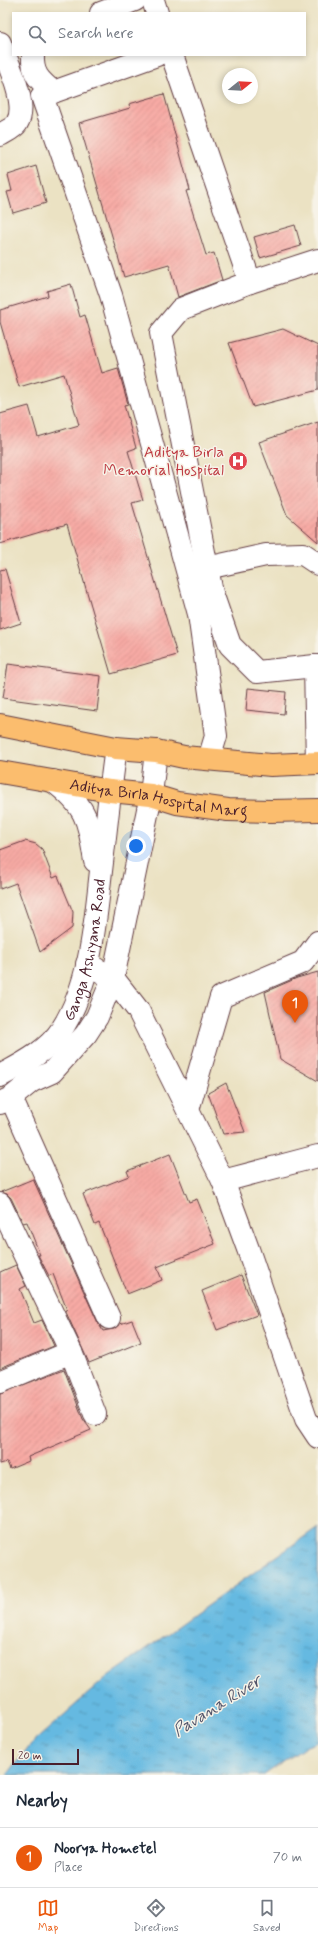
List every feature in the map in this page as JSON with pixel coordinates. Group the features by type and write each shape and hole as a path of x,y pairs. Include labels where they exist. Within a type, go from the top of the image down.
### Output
{"main road":[{"path":"0,725 116,748 156,751 184,757 271,765 318,763"},
{"name":"Aditya Birla Hospital Marg","path":"0,772 110,791 151,795 177,803 228,810 318,810"}],"street":[{"path":"104,12 135,0"},
{"path":"153,0 157,12"},
{"path":"0,43 20,96 22,110 17,123 0,135"},
{"path":"33,56 32,67 39,81 53,92"},
{"path":"154,56 42,96 111,295 199,614 216,736 209,759"},
{"path":"172,56 250,282"},
{"path":"318,260 250,282 181,309 161,333 212,594 230,645 257,672 317,666 318,763"},
{"path":"207,568 266,554 303,554 318,564"},
{"name":"Ganga Ashiyana Road","path":"0,1076 23,1064 44,1049 62,1029 78,994 93,945 116,748"},
{"path":"109,1318 6,1101 32,1082 52,1072 68,1056 86,1034 97,1017 113,978 151,795 156,751"},
{"path":"53,781 72,796 81,807 90,830 100,884"},
{"path":"188,1110 221,997 303,962 318,942"},
{"path":"87,964 113,978 138,1010 223,1181 248,1249 306,1419 318,1437"},
{"path":"223,1181 318,1156"},
{"path":"0,1204 71,1352 95,1414"},
{"path":"0,1382 71,1352"}],"water":[{"name":"Pavana River","path":"318,1527 318,1742 307,1746 264,1775 7,1775 30,1745 108,1676"}],"building":[{"path":"164,94 190,190 186,191 206,255 214,253 222,280 178,297 169,264 124,277 79,123 130,108 129,104"},
{"path":"36,166 46,203 13,213 7,192 12,191 8,175"},
{"path":"295,225 301,246 260,258 254,237"},
{"path":"71,284 80,317 85,315 102,373 118,368 128,404 124,405 136,448 128,451 143,500 132,503 177,655 111,674 67,524 0,544 0,414 29,406 38,437 79,425 64,374 19,387 0,322 0,310 48,296 47,291"},
{"path":"283,329 318,346 318,390 253,407 229,343"},
{"path":"318,422 318,542 287,515 259,442"},
{"path":"5,569 21,623 0,630 0,570"},
{"path":"8,664 101,676 97,711 3,698"},
{"path":"248,688 286,692 284,714 246,710"},
{"path":"25,841 36,844 42,849 53,878 58,876 73,912 72,928 40,952 16,883 0,889 0,850"},
{"path":"318,972 318,1081 280,1059 265,992 297,978"},
{"path":"226,1083 245,1132 223,1134 208,1093"},
{"path":"170,1154 189,1202 197,1199 215,1244 157,1267 162,1280 127,1294 99,1223 95,1225 83,1194 129,1176 127,1171"},
{"path":"33,1179 103,1331 114,1329 120,1324 132,1320 141,1342 89,1363 65,1310 67,1310 53,1274 49,1276 38,1255 40,1255 27,1222 23,1223 11,1198 7,1194 1,1192"},
{"path":"16,1265 26,1286 20,1289 34,1323 42,1320 54,1346 0,1368 0,1272"},
{"path":"241,1275 257,1315 217,1330 202,1291"},
{"path":"64,1369 83,1419 91,1430 28,1457 29,1461 10,1469 7,1462 0,1464 0,1394"}],"place":[{"name":"Aditya Birla Memorial Hospital","path":"238,461"},
{"name":"Noorya Hometel","path":"295,1023"}]}
